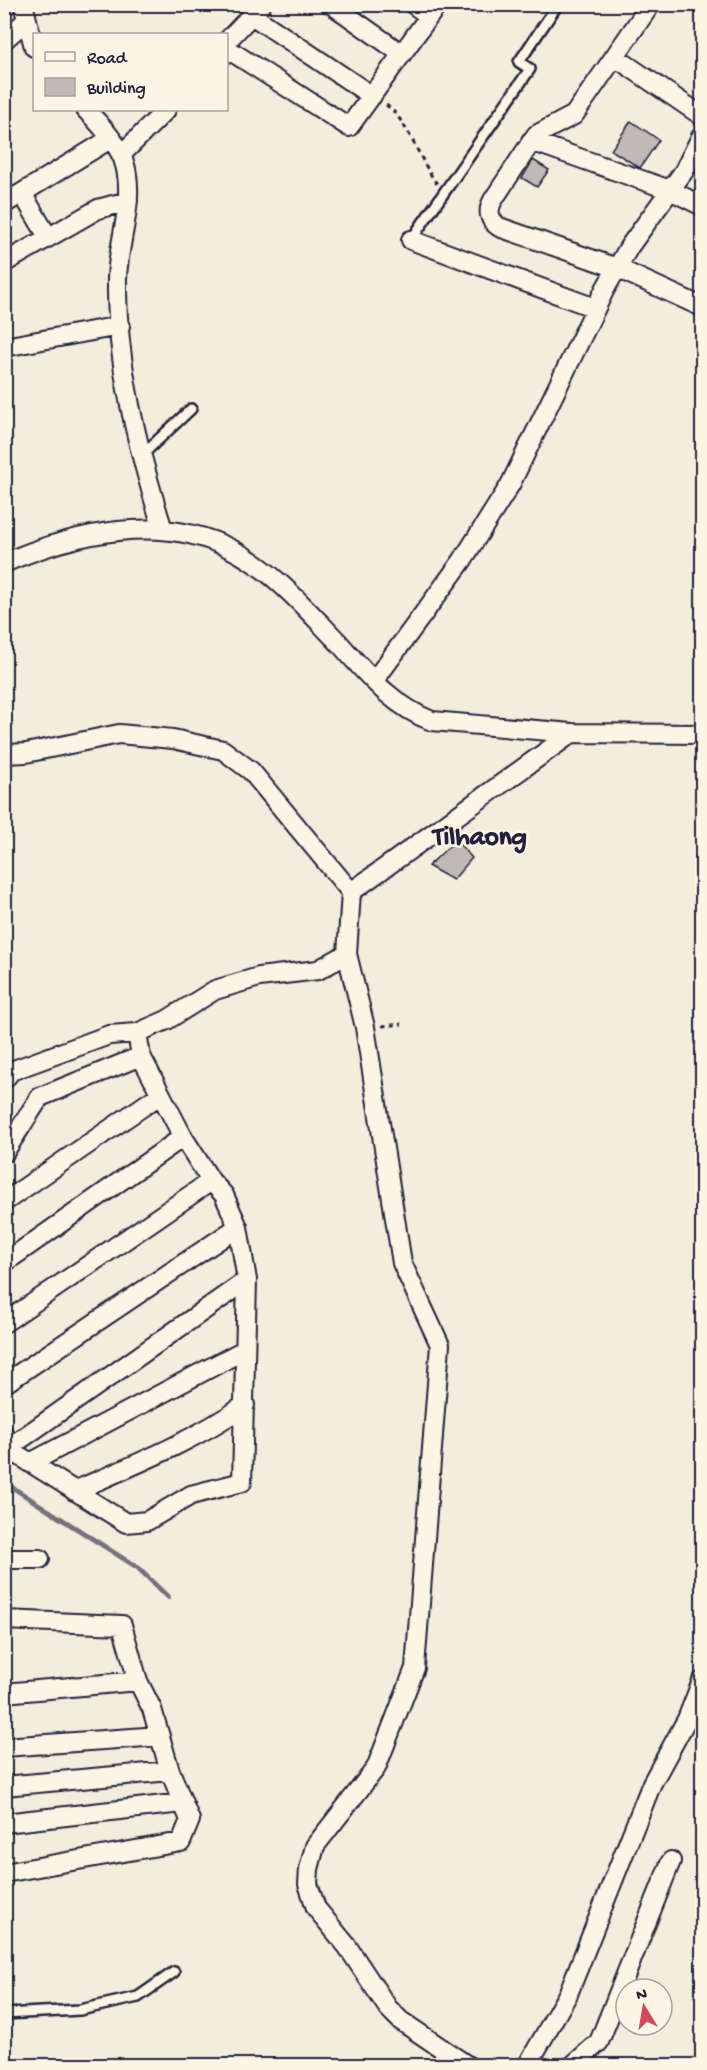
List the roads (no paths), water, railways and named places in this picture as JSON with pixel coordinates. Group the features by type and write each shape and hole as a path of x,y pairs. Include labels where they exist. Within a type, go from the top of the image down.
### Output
{"street":[{"path":"331,4 402,54"},
{"path":"228,49 349,127 434,10 413,4"},
{"path":"651,4 574,115 568,120 540,130 531,141 493,200 489,211 492,220 499,227 617,268 702,307"},
{"path":"228,40 258,10 372,96"},
{"path":"4,40 25,12"},
{"path":"25,12 33,43"},
{"path":"615,57 702,116"},
{"path":"87,111 121,155 127,174 128,201 117,279 127,394 140,456 164,530"},
{"path":"121,155 165,111"},
{"path":"374,681 462,561 510,485 595,308 617,268 688,163 702,135"},
{"path":"4,204 110,139"},
{"path":"531,141 670,190 702,206"},
{"path":"22,193 48,237"},
{"path":"4,263 98,209 128,201"},
{"path":"411,240 595,308"},
{"path":"4,346 120,326"},
{"path":"4,563 48,545 84,535 164,530 211,540 234,550 252,562 291,595 397,705 432,721 572,733 702,734"},
{"path":"351,892 572,733"},
{"path":"4,754 26,753 119,734 173,739 223,750 251,771 351,892 347,954 365,1027 402,1263 440,1345 415,1668 376,1768 315,1846 308,1884 316,1908 347,1946 388,2008 401,2021 468,2066"},
{"path":"4,1080 11,1071 100,1038 136,1033 167,1020 215,990 259,977 318,970 347,954"},
{"path":"136,1033 141,1056 183,1137 211,1181 224,1195 238,1227 247,1280 242,1482 191,1495 147,1521 126,1523 5,1445 247,1280"},
{"path":"4,1153 40,1097 141,1056"},
{"path":"4,1202 161,1094"},
{"path":"4,1263 183,1137"},
{"path":"4,1323 211,1181"},
{"path":"4,1384 238,1227"},
{"path":"30,1463 244,1350"},
{"path":"74,1491 172,1449 220,1423 245,1405"},
{"path":"4,1559 40,1559"},
{"path":"4,1620 122,1625 138,1681 152,1709 170,1771 190,1821 181,1842 4,1873"},
{"path":"4,1693 138,1681"},
{"path":"527,2066 568,1994 652,1783 687,1719 702,1681"},
{"path":"4,1747 160,1736"},
{"path":"4,1786 170,1771"},
{"path":"4,1823 182,1803"},
{"path":"572,2066 599,2042 671,1861"}],"lane":[{"path":"411,240 530,69 519,62 558,4"},
{"path":"140,456 191,409"},
{"path":"4,2014 80,2010 138,1997 174,1972"}],"waterway":[{"path":"4,1482 138,1568 168,1597"}],"district":[{"name":"Tilhaong","path":"480,839"}]}
